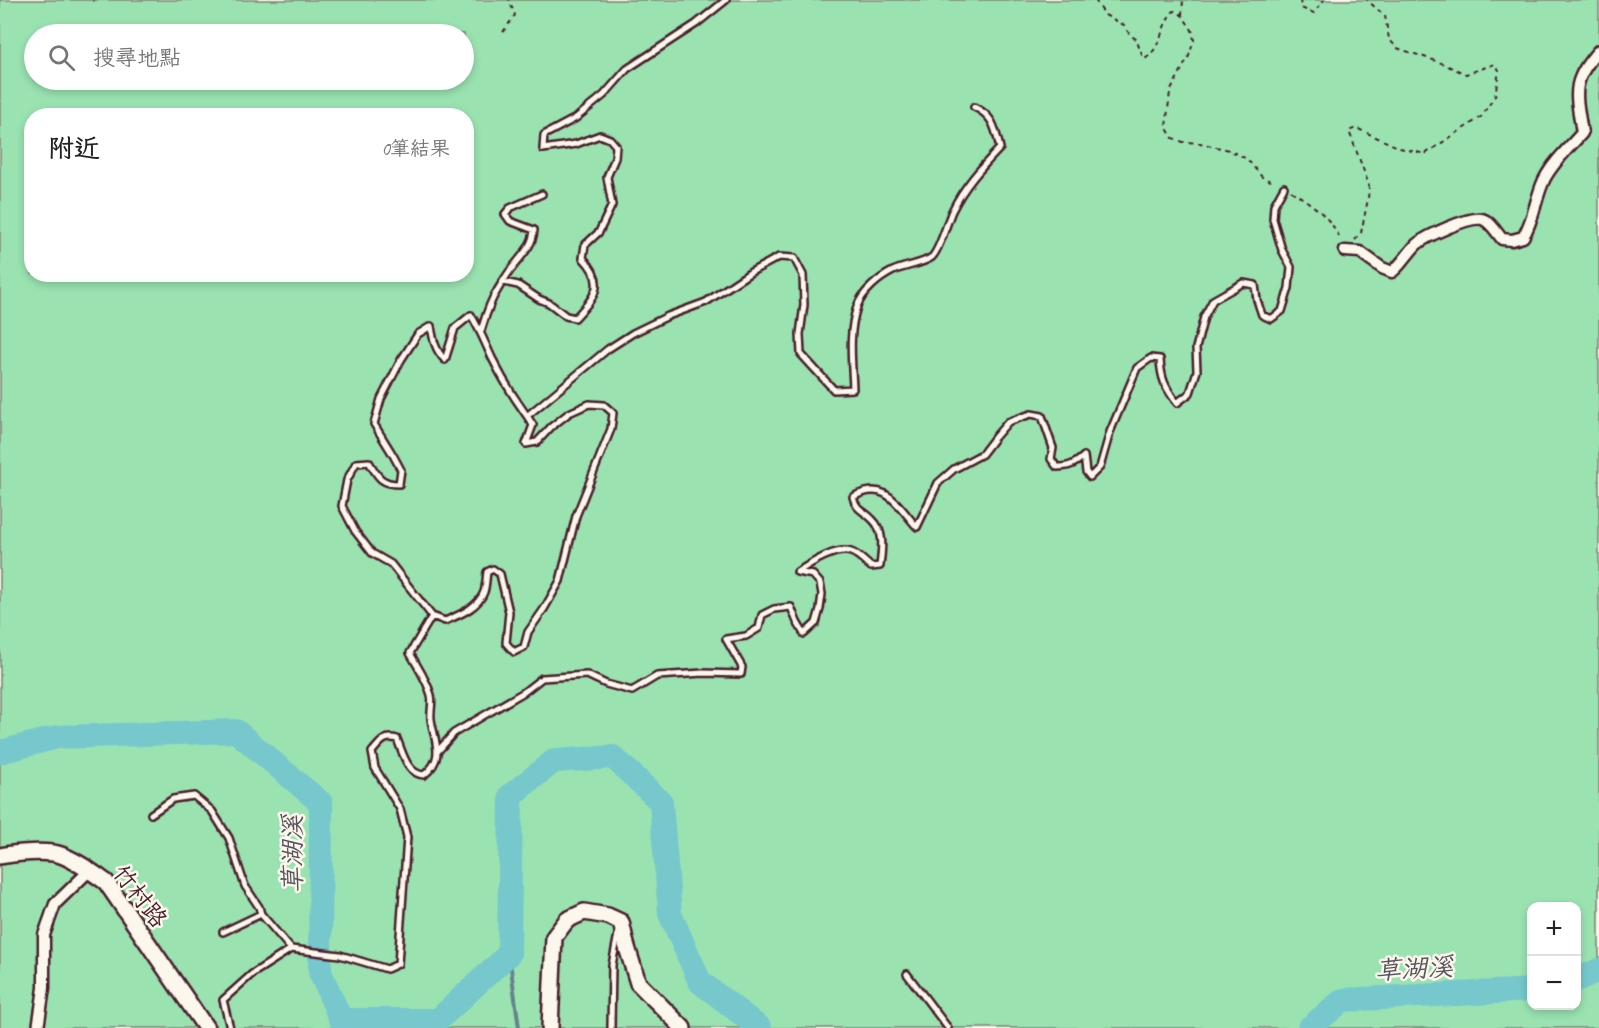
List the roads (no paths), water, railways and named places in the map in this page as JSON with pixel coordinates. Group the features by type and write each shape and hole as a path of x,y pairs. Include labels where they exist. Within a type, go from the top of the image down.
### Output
{"street":[{"path":"1345,251 1360,252 1382,268 1392,272 1418,244 1444,229 1471,219 1488,221 1502,239 1512,240 1523,237 1528,230 1543,183 1550,169 1582,133 1576,94 1577,83 1589,61 1599,50"},
{"name":"竹村路","path":"0,856 18,852 59,854 90,870 106,882 206,1028"},
{"path":"38,1028 44,988 44,936 55,904 90,870"},
{"path":"550,1028 554,937 567,920 584,912 608,916 621,922 638,983 683,1028"}],"lane":[{"path":"504,282 518,285 566,316 575,318 583,309 597,290 598,283 595,274 583,258 585,245 599,232 612,205 607,177 615,158 616,146 610,139 600,135 576,144 543,149 544,135 576,118 604,94 627,69 696,24 726,0"},
{"path":"527,416 608,349 668,316 706,302 751,272 779,257 794,258 803,275 801,354 834,390 853,389 852,338 857,305 874,283 894,271 932,257 951,212 968,184 1000,148 995,127 985,112 974,107"},
{"path":"230,1028 223,1000 252,974 291,950 340,955 387,969 398,964 407,837 400,809 375,768 372,752 383,739 390,737 397,739 411,770 424,775 433,768 438,751 454,733 524,692 542,678 587,675 606,684 632,691 657,676 703,673 741,674 742,667 726,639 746,636 759,628 762,615 774,609 791,607 804,634 816,623 822,594 820,583 813,575 797,572 840,550 853,552 871,567 880,566 881,533 874,520 855,506 853,497 862,492 875,490 888,495 917,527 938,483 954,469 982,454 1008,423 1030,414 1042,416 1053,448 1051,459 1057,467 1068,467 1084,456 1086,472 1090,477 1100,467 1110,432 1137,368 1151,358 1160,359 1161,378 1177,403 1190,393 1197,372 1196,348 1204,317 1212,300 1244,283 1255,285 1262,315 1271,319 1282,311 1289,288 1291,267 1282,250 1274,219 1274,205 1284,187"},
{"path":"481,331 496,292 526,252 533,238 534,230 510,221 505,214 510,208 542,194"},
{"path":"471,315 481,331 493,360 532,425 526,444 537,442 569,413 589,404 604,405 613,413 611,429 576,516 560,581 528,632 524,647 514,652 506,643 509,612 500,574 493,569 487,572 484,592 476,604 462,613 445,621 432,616 391,564 372,553 355,531 342,506 347,480 356,463 369,462 377,476 387,484 399,484 401,470 374,424 381,399 417,334 431,326 435,345 445,360 455,328 471,315"},
{"path":"432,616 410,653 432,698 431,717 438,751"},
{"path":"151,814 173,799 194,796 212,811 229,838 245,886 261,914 291,950"},
{"path":"223,933 261,914"},
{"path":"611,1028 612,965 621,922"},
{"path":"907,974 948,1028"}],"waterway":[{"name":"草湖溪","path":"0,752 58,737 236,731 321,803 320,972 341,1020 438,1020 509,954 511,795 554,761 613,757 661,802 670,914 700,982 760,1028"},
{"name":"草湖溪","path":"509,954 519,1028"},
{"name":"草湖溪","path":"1581,978 1599,970"},
{"name":"草湖溪","path":"1309,1028 1343,1000 1527,990"}]}
